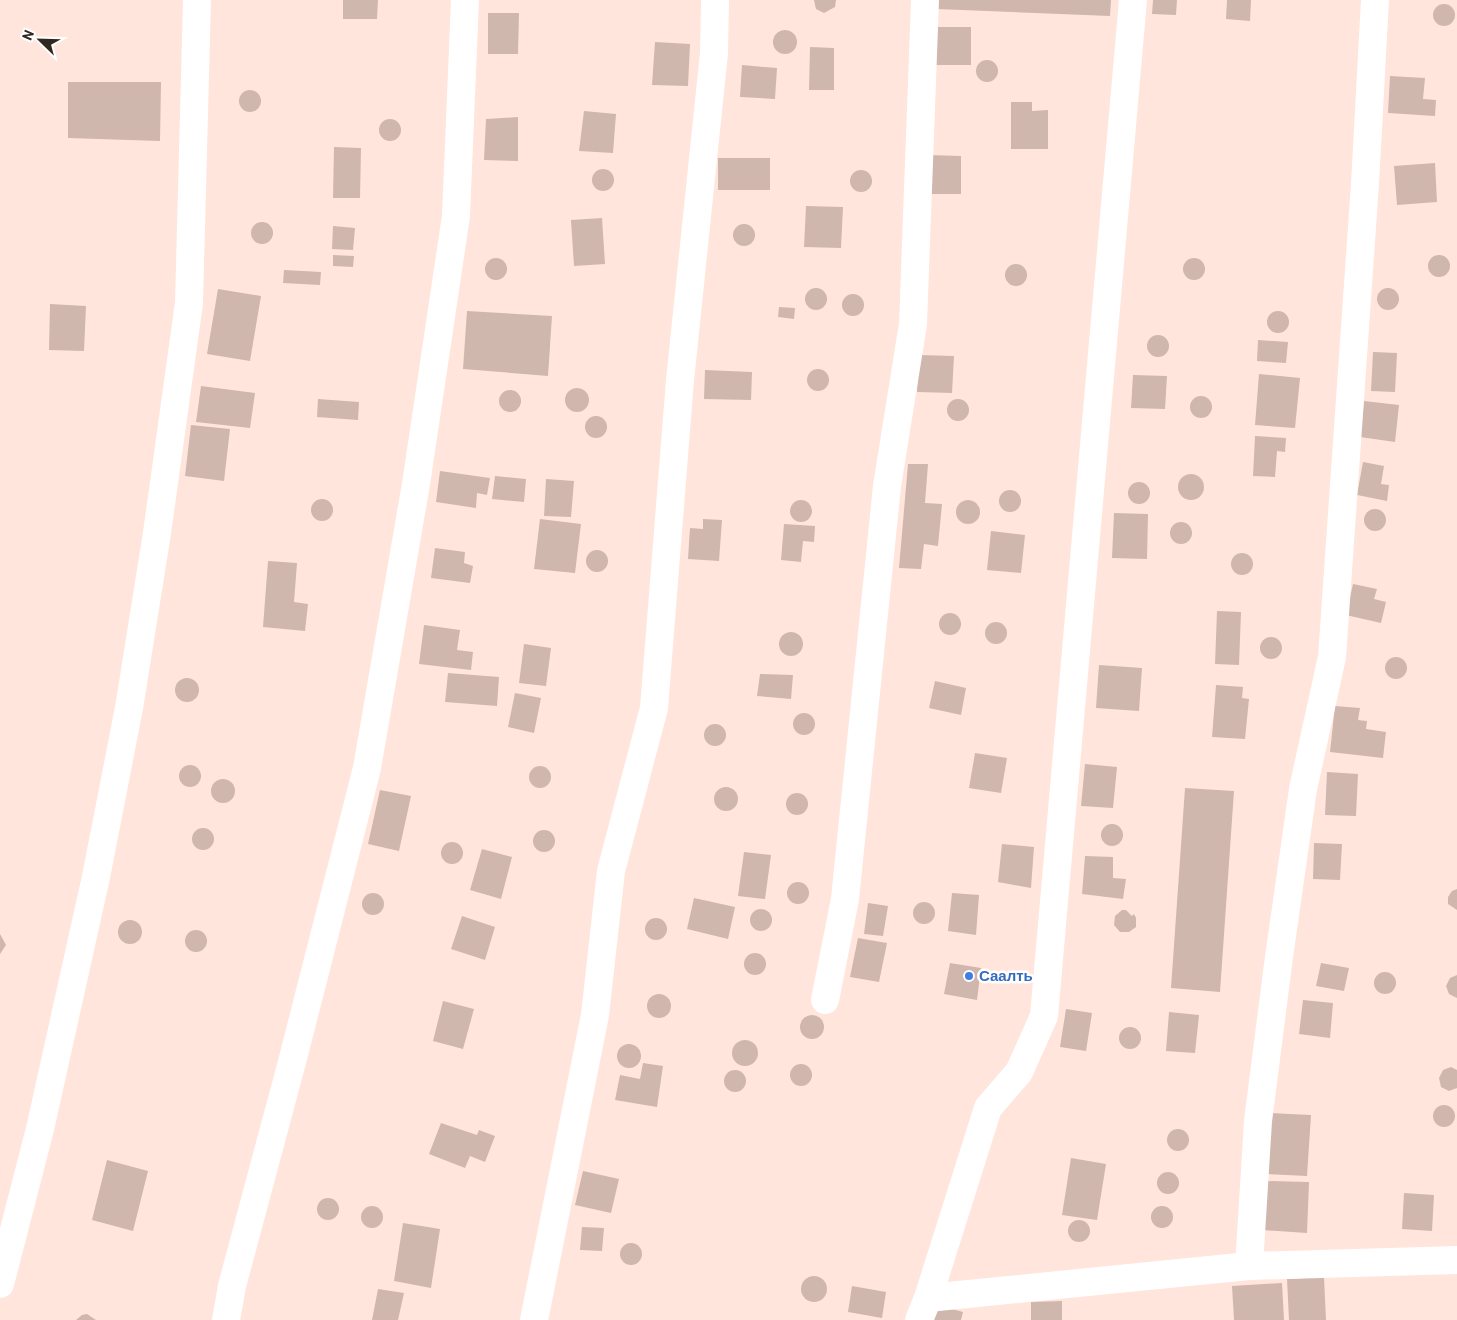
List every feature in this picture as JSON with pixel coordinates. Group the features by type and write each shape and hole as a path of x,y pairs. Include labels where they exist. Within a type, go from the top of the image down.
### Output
{"street":[{"path":"0,1284 69,1006 96,877 129,708 157,532 189,303 197,0"},
{"path":"226,1320 234,1277 292,1062 367,768 416,484 456,216 465,0"},
{"path":"534,1320 595,1015 611,871 654,708 680,380 714,53 715,0"},
{"path":"825,1000 845,899 887,486 913,324 925,0"},
{"path":"1133,0 1044,1016 1020,1072 988,1108 923,1309 1249,1266 1457,1260"},
{"path":"1249,1266 1258,1121 1279,957 1303,789 1332,657 1365,194 1375,0"}],"building":[{"path":"343,0 378,0 377,19 343,19"},
{"path":"814,0 836,0 835,7 824,13 816,9"},
{"path":"937,0 1111,0 1110,16 936,9"},
{"path":"1153,0 1177,0 1176,15 1152,14"},
{"path":"1227,0 1251,0 1250,21 1226,19"},
{"path":"1440,4 1448,4 1455,11 1455,19 1448,26 1440,26 1433,19 1433,11"},
{"path":"488,13 519,13 518,54 488,54"},
{"path":"936,27 971,27 971,65 936,65"},
{"path":"785,30 793,34 797,42 793,50 785,54 777,50 773,42 777,34"},
{"path":"655,42 690,44 688,86 652,85"},
{"path":"810,47 834,48 834,90 809,90"},
{"path":"983,60 991,60 998,67 998,75 991,82 983,82 976,75 976,67"},
{"path":"742,65 777,68 775,99 740,97"},
{"path":"1390,76 1425,78 1423,99 1436,100 1435,116 1388,113"},
{"path":"68,82 161,82 160,141 68,138"},
{"path":"246,90 254,90 261,97 261,105 254,112 246,112 239,105 239,97"},
{"path":"1011,102 1032,102 1032,111 1048,110 1048,149 1011,149"},
{"path":"584,111 616,114 613,153 579,151"},
{"path":"518,117 518,161 484,160 486,119"},
{"path":"386,119 394,119 401,126 401,134 394,141 386,141 379,134 379,126"},
{"path":"334,147 361,148 360,198 333,198"},
{"path":"927,155 961,156 961,194 926,194"},
{"path":"718,158 770,158 770,190 718,190"},
{"path":"1435,163 1437,202 1397,205 1394,166"},
{"path":"599,169 607,169 614,176 614,184 607,191 599,191 592,184 592,176"},
{"path":"857,170 865,170 872,177 872,185 865,192 857,192 850,185 850,177"},
{"path":"806,206 843,207 841,248 804,247"},
{"path":"602,218 605,264 574,266 571,220"},
{"path":"258,222 266,222 273,229 273,237 266,244 258,244 251,237 251,229"},
{"path":"740,224 748,224 755,231 755,239 748,246 740,246 733,239 733,231"},
{"path":"333,226 355,228 353,250 332,249"},
{"path":"333,255 354,256 353,267 333,266"},
{"path":"1435,255 1443,255 1450,262 1450,270 1443,277 1435,277 1428,270 1428,262"},
{"path":"492,258 500,258 507,265 507,273 500,280 492,280 485,273 485,265"},
{"path":"1190,258 1198,258 1205,265 1205,273 1198,280 1190,280 1183,273 1183,265"},
{"path":"1012,264 1020,264 1027,271 1027,279 1020,286 1012,286 1005,279 1005,271"},
{"path":"284,270 321,272 320,285 283,283"},
{"path":"812,288 820,288 827,295 827,303 820,310 812,310 805,303 805,295"},
{"path":"1384,288 1392,288 1399,295 1399,303 1392,310 1384,310 1377,303 1377,295"},
{"path":"218,289 261,296 250,361 207,354"},
{"path":"849,294 857,294 864,301 864,309 857,316 849,316 842,309 842,301"},
{"path":"50,304 86,306 84,351 49,350"},
{"path":"779,307 795,308 794,319 778,317"},
{"path":"467,311 552,316 548,376 463,369"},
{"path":"1274,311 1282,311 1289,318 1289,326 1282,333 1274,333 1267,326 1267,318"},
{"path":"1154,335 1162,335 1169,342 1169,350 1162,357 1154,357 1147,350 1147,342"},
{"path":"1258,340 1288,342 1286,363 1257,361"},
{"path":"1373,352 1397,353 1395,392 1371,391"},
{"path":"919,355 954,356 952,393 917,392"},
{"path":"814,369 822,369 829,376 829,384 822,391 814,391 807,384 807,376"},
{"path":"705,370 752,372 751,400 704,399"},
{"path":"1259,374 1300,378 1295,428 1255,425"},
{"path":"1133,375 1167,376 1165,409 1131,408"},
{"path":"201,386 255,393 250,428 196,422"},
{"path":"577,388 585,392 589,400 585,408 577,412 569,408 565,400 569,392"},
{"path":"506,390 514,390 521,397 521,405 514,412 506,412 499,405 499,397"},
{"path":"1197,396 1205,396 1212,403 1212,411 1205,418 1197,418 1190,411 1190,403"},
{"path":"318,399 359,402 358,420 317,417"},
{"path":"958,399 966,402 969,410 966,418 958,421 950,418 947,410 950,402"},
{"path":"1364,401 1399,405 1395,442 1360,437"},
{"path":"592,416 600,416 607,423 607,431 600,438 592,438 585,431 585,423"},
{"path":"191,425 230,429 224,481 185,476"},
{"path":"1255,436 1286,438 1285,452 1277,451 1275,477 1253,476"},
{"path":"1363,462 1384,466 1381,484 1389,485 1387,501 1357,495"},
{"path":"908,464 928,464 925,503 942,504 938,546 924,544 921,569 899,568"},
{"path":"440,471 490,478 487,495 477,493 476,508 436,502"},
{"path":"1191,474 1200,478 1204,487 1200,496 1191,500 1182,496 1178,487 1182,478"},
{"path":"495,476 526,479 524,502 492,499"},
{"path":"546,479 574,481 571,517 544,516"},
{"path":"1135,482 1143,482 1150,489 1150,497 1143,504 1135,504 1128,497 1128,489"},
{"path":"1006,490 1014,490 1021,497 1021,505 1014,512 1006,512 999,505 999,497"},
{"path":"318,499 326,499 333,506 333,514 326,521 318,521 311,514 311,506"},
{"path":"797,500 805,500 812,507 812,515 805,522 797,522 790,515 790,507"},
{"path":"968,500 976,504 980,512 976,520 968,524 960,520 956,512 960,504"},
{"path":"1371,509 1379,509 1386,516 1386,524 1379,531 1371,531 1364,524 1364,516"},
{"path":"1114,513 1148,514 1147,559 1112,558"},
{"path":"540,519 581,524 575,573 534,569"},
{"path":"703,519 722,520 719,561 688,559 690,528 703,529"},
{"path":"1177,522 1185,522 1192,529 1192,537 1185,544 1177,544 1170,537 1170,529"},
{"path":"784,524 815,526 814,542 803,541 801,562 781,560"},
{"path":"991,531 1025,535 1021,573 987,570"},
{"path":"435,548 465,552 464,563 473,566 470,583 431,578"},
{"path":"593,550 601,550 608,557 608,565 601,572 593,572 586,565 586,557"},
{"path":"1238,553 1246,553 1253,560 1253,568 1246,575 1238,575 1231,568 1231,560"},
{"path":"268,561 297,563 294,602 308,604 305,631 263,627"},
{"path":"1353,584 1377,589 1374,599 1386,602 1381,623 1346,615"},
{"path":"1217,611 1241,612 1239,665 1215,664"},
{"path":"946,613 954,613 961,620 961,628 954,635 946,635 939,628 939,620"},
{"path":"992,622 1000,622 1007,629 1007,637 1000,644 992,644 985,637 985,629"},
{"path":"424,625 460,630 457,650 473,652 471,670 419,664"},
{"path":"791,632 799,636 803,644 799,652 791,656 783,652 779,644 783,636"},
{"path":"1267,637 1275,637 1282,644 1282,652 1275,659 1267,659 1260,652 1260,644"},
{"path":"524,644 551,648 546,686 519,683"},
{"path":"1392,657 1400,657 1407,664 1407,672 1400,679 1392,679 1385,672 1385,664"},
{"path":"1099,665 1142,668 1139,711 1096,708"},
{"path":"448,673 499,677 497,706 445,702"},
{"path":"760,674 793,675 791,699 757,696"},
{"path":"187,678 195,682 199,690 195,698 187,702 179,698 175,690 179,682"},
{"path":"935,681 966,688 961,715 929,708"},
{"path":"1216,685 1243,687 1242,698 1249,699 1245,739 1212,737"},
{"path":"515,693 541,698 534,733 508,727"},
{"path":"1335,706 1360,708 1358,720 1367,721 1366,729 1386,732 1383,758 1330,752"},
{"path":"800,713 808,713 815,720 815,728 808,735 800,735 793,728 793,720"},
{"path":"711,724 719,724 726,731 726,739 719,746 711,746 704,739 704,731"},
{"path":"975,753 1007,758 1001,793 969,788"},
{"path":"1085,764 1117,767 1113,808 1081,806"},
{"path":"186,765 194,765 201,772 201,780 194,787 186,787 179,780 179,772"},
{"path":"536,766 544,766 551,773 551,781 544,788 536,788 529,781 529,773"},
{"path":"1327,772 1358,774 1356,816 1325,815"},
{"path":"223,779 231,783 235,791 231,799 223,803 215,799 211,791 215,783"},
{"path":"726,787 734,791 738,799 734,807 726,811 718,807 714,799 718,791"},
{"path":"1185,788 1234,791 1220,992 1171,988"},
{"path":"380,790 411,796 399,851 368,844"},
{"path":"793,793 801,793 808,800 808,808 801,815 793,815 786,808 786,800"},
{"path":"1108,824 1116,824 1123,831 1123,839 1116,846 1108,846 1101,839 1101,831"},
{"path":"199,828 207,828 214,835 214,843 207,850 199,850 192,843 192,835"},
{"path":"540,830 548,830 555,837 555,845 548,852 540,852 533,845 533,837"},
{"path":"448,842 456,842 463,849 463,857 456,864 448,864 441,857 441,849"},
{"path":"1314,843 1342,844 1340,880 1313,879"},
{"path":"1002,844 1034,847 1031,888 998,882"},
{"path":"482,849 512,857 501,899 470,890"},
{"path":"744,852 771,855 765,899 738,896"},
{"path":"1085,856 1113,857 1113,878 1126,879 1123,899 1082,894"},
{"path":"794,882 802,882 809,889 809,897 802,904 794,904 787,897 787,889"},
{"path":"1457,889 1457,910 1448,904 1448,897 1452,891"},
{"path":"369,893 377,893 384,900 384,908 377,915 369,915 362,908 362,900"},
{"path":"952,893 979,895 976,935 948,931"},
{"path":"694,898 735,907 728,939 687,929"},
{"path":"920,902 928,902 935,909 935,917 928,924 920,924 913,917 913,909"},
{"path":"868,903 888,906 883,936 864,934"},
{"path":"757,909 765,909 772,916 772,924 765,931 757,931 750,924 750,916"},
{"path":"1122,910 1126,910 1132,916 1134,914 1136,918 1136,927 1129,932 1120,932 1114,925 1115,916"},
{"path":"462,916 495,927 485,960 451,949"},
{"path":"652,918 660,918 667,925 667,933 660,940 652,940 645,933 645,925"},
{"path":"130,920 138,924 142,932 138,940 130,944 122,940 118,932 122,924"},
{"path":"192,930 200,930 207,937 207,945 200,952 192,952 185,945 185,937"},
{"path":"0,934 6,945 0,954"},
{"path":"858,938 887,943 879,982 850,977"},
{"path":"751,953 759,953 766,960 766,968 759,975 751,975 744,968 744,960"},
{"path":"950,963 981,968 977,1000 944,994"},
{"path":"1321,963 1349,968 1344,991 1316,986"},
{"path":"1381,972 1389,972 1396,979 1396,987 1389,994 1381,994 1374,987 1374,979"},
{"path":"1457,975 1457,998 1449,994 1446,986 1450,978"},
{"path":"659,994 667,998 671,1006 667,1014 659,1018 651,1014 647,1006 651,998"},
{"path":"1303,1000 1333,1003 1330,1038 1299,1034"},
{"path":"443,1001 474,1009 463,1049 433,1041"},
{"path":"1066,1009 1092,1013 1086,1051 1060,1047"},
{"path":"1169,1012 1199,1015 1195,1053 1166,1051"},
{"path":"812,1015 820,1019 824,1027 820,1035 812,1039 804,1035 800,1027 804,1019"},
{"path":"1126,1027 1134,1027 1141,1034 1141,1042 1134,1049 1126,1049 1119,1042 1119,1034"},
{"path":"745,1040 754,1044 758,1053 754,1062 745,1066 736,1062 732,1053 736,1044"},
{"path":"629,1044 637,1048 641,1056 637,1064 629,1068 621,1064 617,1056 621,1048"},
{"path":"643,1063 663,1066 657,1107 615,1100 620,1075 640,1079"},
{"path":"797,1064 805,1064 812,1071 812,1079 805,1086 797,1086 790,1079 790,1071"},
{"path":"1451,1067 1457,1070 1457,1088 1449,1091 1441,1087 1439,1078 1443,1070"},
{"path":"731,1070 739,1070 746,1077 746,1085 739,1092 731,1092 724,1085 724,1077"},
{"path":"1440,1105 1448,1105 1455,1112 1455,1120 1448,1127 1440,1127 1433,1120 1433,1112"},
{"path":"1269,1113 1311,1115 1307,1176 1266,1174"},
{"path":"441,1123 477,1135 479,1130 495,1136 485,1162 470,1156 465,1168 429,1154"},
{"path":"1174,1129 1182,1129 1189,1136 1189,1144 1182,1151 1174,1151 1167,1144 1167,1136"},
{"path":"1071,1158 1106,1164 1097,1220 1062,1215"},
{"path":"107,1160 148,1171 133,1231 92,1220"},
{"path":"583,1171 619,1179 611,1213 575,1205"},
{"path":"1164,1172 1172,1172 1179,1179 1179,1187 1172,1194 1164,1194 1157,1187 1157,1179"},
{"path":"1265,1181 1309,1182 1307,1233 1261,1230"},
{"path":"1404,1193 1434,1195 1432,1231 1402,1229"},
{"path":"324,1198 332,1198 339,1205 339,1213 332,1220 324,1220 317,1213 317,1205"},
{"path":"368,1206 376,1206 383,1213 383,1221 376,1228 368,1228 361,1221 361,1213"},
{"path":"1158,1206 1166,1206 1173,1213 1173,1221 1166,1228 1158,1228 1151,1221 1151,1213"},
{"path":"1075,1220 1083,1220 1090,1227 1090,1235 1083,1242 1075,1242 1068,1235 1068,1227"},
{"path":"403,1223 440,1229 431,1288 394,1281"},
{"path":"582,1227 604,1228 602,1251 580,1250"},
{"path":"627,1243 635,1243 642,1250 642,1258 635,1265 627,1265 620,1258 620,1250"},
{"path":"814,1276 823,1280 827,1289 823,1298 814,1302 805,1298 801,1289 805,1280"},
{"path":"1324,1277 1326,1320 1289,1320 1287,1279"},
{"path":"1282,1283 1284,1320 1234,1320 1232,1286"},
{"path":"852,1286 886,1292 882,1318 848,1312"},
{"path":"378,1289 404,1293 398,1320 372,1320"},
{"path":"1062,1301 1062,1320 1031,1320 1031,1302"},
{"path":"934,1304 963,1312 961,1320 929,1320"},
{"path":"87,1314 96,1320 76,1320 82,1315"}],"place":[{"name":"Саалть","path":"969,976"}]}
